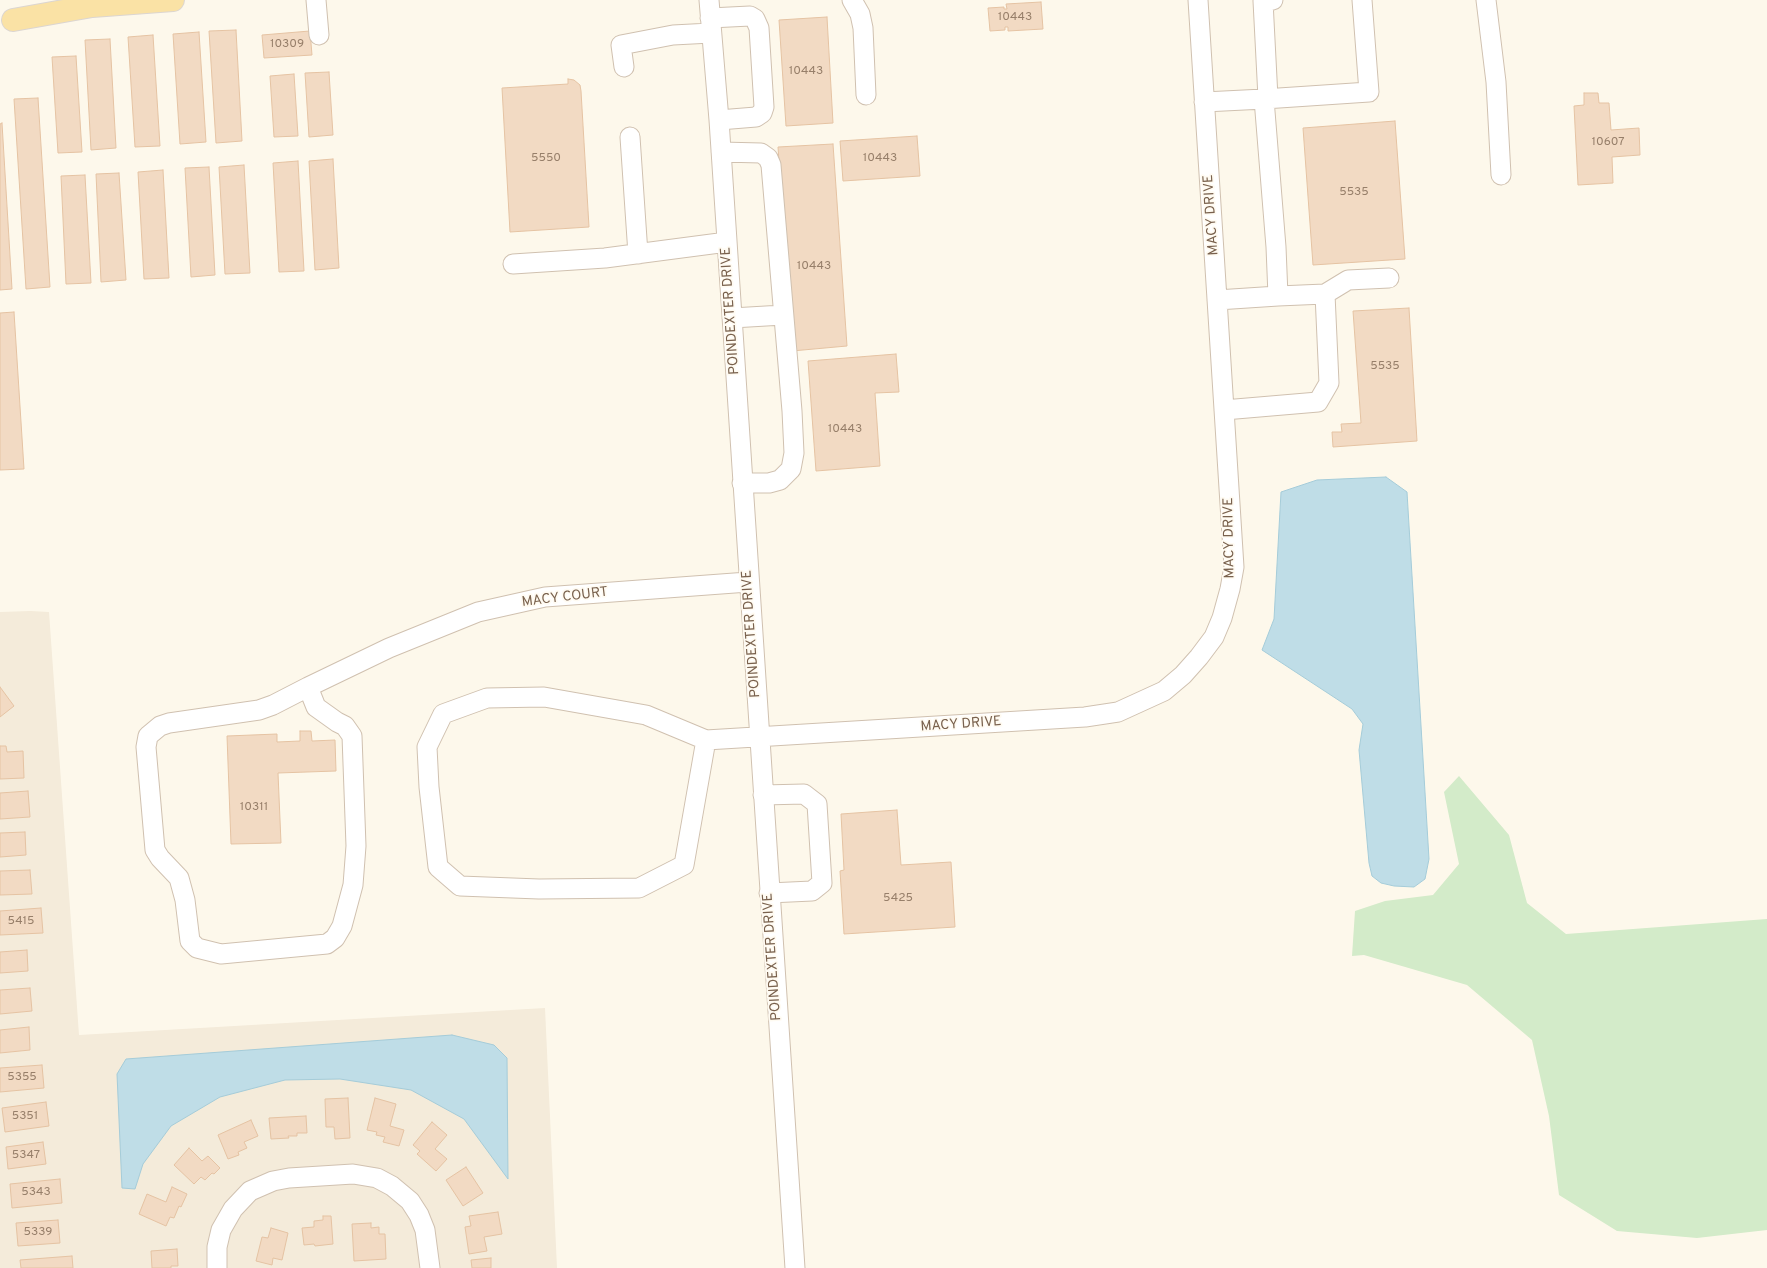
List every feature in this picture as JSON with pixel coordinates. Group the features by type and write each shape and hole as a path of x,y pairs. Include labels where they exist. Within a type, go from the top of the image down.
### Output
{"main road":[{"path":"7,25 41,0"},
{"path":"7,25 92,6 173,0"}],"street":[{"path":"316,0 319,35"},
{"path":"852,0 860,14 863,28 866,96"},
{"name":"MACY DRIVE","path":"706,740 759,736 899,730 1085,717 1118,712 1164,691 1183,675 1214,637 1222,618 1234,567 1198,0"},
{"path":"1273,0 1263,1 1266,98 1278,296"},
{"path":"1204,102 1369,92 1362,0"},
{"path":"1486,0 1496,82 1501,175"},
{"path":"624,67 622,45 672,35 710,17 750,16 755,19 759,28 764,107 762,113 756,118 719,120"},
{"name":"POINDEXTER DRIVE","path":"710,17 719,120 794,1268"},
{"path":"630,137 638,254"},
{"path":"721,152 761,153 768,158 770,165 792,411 794,453 791,469 780,480 769,483 742,483"},
{"path":"513,264 605,258 727,242"},
{"path":"1217,300 1325,294 1348,280 1389,278"},
{"path":"1224,410 1318,402 1329,383 1325,294"},
{"path":"732,318 783,315"},
{"name":"MACY COURT","path":"308,687 316,707 345,726 352,736 356,846 353,885 342,926 335,938 327,944 221,954 197,948 190,941 184,894 179,878 160,858 155,850 146,747 148,736 160,726 169,723 259,710 273,705 308,687 389,648 478,612 545,597 748,582"},
{"path":"487,698 544,698 646,716 706,740 684,865 639,888 539,889 460,886 438,868 429,787 427,747 443,714 487,698"},
{"path":"763,795 804,794 817,804 822,883 812,891 769,893"},
{"path":"217,1268 216,1254 218,1237 224,1222 244,1197 257,1187 273,1181 289,1178 353,1174 377,1178 392,1186 410,1201 423,1223 427,1239 430,1268"}],"shaded area":[{"path":"0,612 49,612 79,1035 545,1008 557,1268 0,1268"}],"green space":[{"path":"1459,776 1509,835 1527,903 1566,934 1767,919 1767,1230 1697,1238 1617,1231 1559,1195 1549,1116 1532,1040 1467,985 1364,955 1352,956 1355,911 1385,901 1433,895 1459,864 1444,792"}],"water":[{"path":"1386,477 1407,492 1429,859 1425,879 1414,887 1394,886 1381,883 1372,876 1369,863 1359,750 1363,724 1352,709 1262,650 1274,619 1281,492 1317,480"},
{"path":"452,1035 494,1045 507,1058 508,1179 464,1119 411,1090 340,1079 285,1080 220,1097 171,1126 143,1164 135,1189 122,1188 117,1074 126,1059"}],"building":[{"path":"1041,2 1043,29 1008,31 1008,27 1005,27 1005,30 990,31 988,8 1004,7 1004,9 1007,9 1006,4"},
{"path":"827,17 833,123 786,126 779,20"},
{"path":"236,30 242,141 216,143 209,31"},
{"path":"310,31 312,55 264,58 262,35"},
{"path":"199,32 206,142 180,144 173,34"},
{"path":"153,35 160,146 135,147 128,37"},
{"path":"110,39 116,148 91,150 85,40"},
{"path":"76,56 82,152 58,153 52,57"},
{"path":"329,72 333,135 309,137 305,73"},
{"path":"294,74 298,136 274,137 270,76"},
{"path":"568,79 574,80 580,85 581,91 589,227 510,232 502,88 568,84"},
{"path":"1584,93 1598,93 1599,103 1609,103 1611,130 1639,128 1640,155 1612,157 1613,183 1578,185 1574,106 1584,105"},
{"path":"38,98 50,287 26,289 14,99"},
{"path":"1395,121 1405,259 1313,265 1303,128"},
{"path":"2,123 12,289 0,290 0,124"},
{"path":"917,136 920,176 843,181 840,141"},
{"path":"833,144 847,346 792,351 778,147"},
{"path":"333,159 339,268 315,270 309,161"},
{"path":"298,161 304,271 279,272 273,163"},
{"path":"244,165 250,273 225,274 219,167"},
{"path":"209,167 215,275 191,277 185,168"},
{"path":"163,170 169,278 144,279 138,172"},
{"path":"119,173 126,280 101,282 96,174"},
{"path":"85,175 91,283 66,284 61,176"},
{"path":"1409,308 1417,441 1333,447 1332,432 1342,432 1341,424 1361,423 1353,311"},
{"path":"14,312 24,469 0,470 0,313"},
{"path":"896,354 899,392 875,393 880,466 816,471 808,361"},
{"path":"0,687 14,706 0,717"},
{"path":"300,731 311,731 312,741 335,740 336,771 278,773 281,843 231,844 227,736 277,734 277,742 300,741"},
{"path":"0,746 6,746 7,752 23,751 24,778 0,779"},
{"path":"28,791 30,817 0,819 0,793"},
{"path":"897,810 901,865 951,862 955,927 844,934 840,871 844,870 841,814"},
{"path":"25,832 26,855 0,857 0,833"},
{"path":"30,870 32,894 0,895 0,871"},
{"path":"41,908 43,933 0,935 0,911"},
{"path":"27,950 28,971 0,973 0,952"},
{"path":"30,988 32,1011 0,1014 0,990"},
{"path":"29,1027 30,1050 0,1053 0,1030"},
{"path":"42,1065 44,1088 0,1092 0,1068"},
{"path":"348,1098 350,1138 335,1139 334,1127 326,1127 325,1099"},
{"path":"375,1098 396,1104 390,1126 404,1130 399,1146 383,1142 385,1137 376,1135 377,1132 367,1130"},
{"path":"46,1102 49,1126 5,1132 2,1108"},
{"path":"306,1116 307,1133 297,1133 297,1136 288,1136 289,1138 271,1139 269,1118"},
{"path":"251,1120 258,1136 244,1142 247,1148 238,1152 239,1155 228,1159 218,1135"},
{"path":"432,1122 447,1135 435,1149 447,1159 436,1171 417,1154 420,1151 413,1145"},
{"path":"43,1142 46,1164 8,1169 6,1147"},
{"path":"189,1148 202,1161 208,1156 220,1168 205,1180 201,1177 194,1184 174,1165"},
{"path":"466,1167 483,1193 463,1206 446,1180"},
{"path":"60,1179 62,1203 12,1208 10,1184"},
{"path":"172,1187 187,1194 181,1207 179,1206 174,1218 170,1217 166,1226 139,1214 147,1194 166,1202"},
{"path":"498,1212 502,1234 484,1237 487,1251 469,1254 465,1227 471,1226 469,1216"},
{"path":"323,1216 331,1216 333,1244 315,1246 314,1244 304,1245 302,1228 314,1227 314,1221 323,1220"},
{"path":"58,1220 60,1243 18,1246 16,1223"},
{"path":"371,1223 371,1228 379,1227 379,1234 385,1234 386,1259 354,1261 352,1224"},
{"path":"271,1228 288,1233 282,1260 273,1258 272,1265 256,1261 262,1237 268,1238"},
{"path":"177,1249 178,1266 171,1266 171,1268 152,1268 151,1251"},
{"path":"72,1256 73,1268 21,1268 20,1260"},
{"path":"491,1258 491,1268 472,1268 471,1260"}]}
